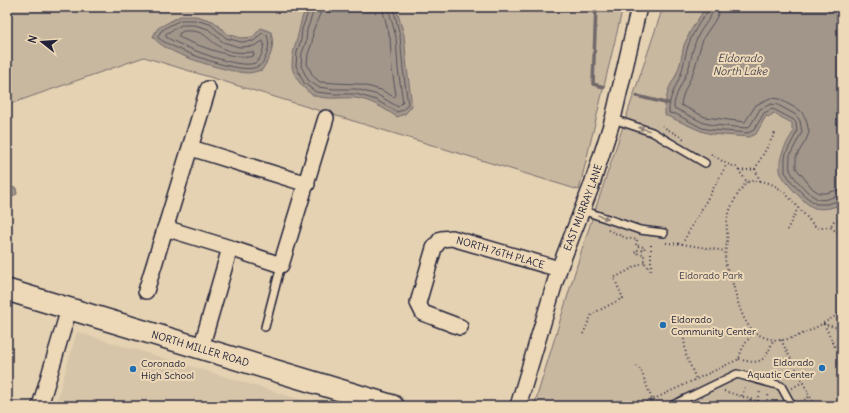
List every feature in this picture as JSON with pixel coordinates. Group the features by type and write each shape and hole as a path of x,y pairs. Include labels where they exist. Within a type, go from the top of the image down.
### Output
{"street":[{"name":"EAST MURRAY LANE","path":"518,406 559,270 598,167 613,119 639,7"},
{"path":"146,290 208,89"},
{"path":"165,228 281,265 326,118"},
{"path":"191,148 307,184"},
{"name":"NORTH 76TH PLACE","path":"460,328 423,313 418,304 434,248 441,239 452,238 559,270"},
{"path":"201,348 230,248"},
{"name":"NORTH MILLER ROAD","path":"7,290 393,406"},
{"path":"40,406 69,309"}],"lane":[{"path":"613,119 652,132 705,163"},
{"path":"582,210 640,230 664,233"},
{"path":"265,327 281,265"},
{"path":"671,406 737,374 781,386 792,406"}],"path":[{"path":"658,124 665,126 690,141"},
{"path":"755,169 775,133"},
{"path":"708,153 727,164 736,167 747,182"},
{"path":"682,244 727,164"},
{"path":"739,171 755,169"},
{"path":"755,169 760,181"},
{"path":"747,182 768,182 778,186 812,224 820,228 830,227 837,232 842,232"},
{"path":"747,182 728,215 725,251 726,265 743,317 748,326 762,337 773,340 790,339 823,324 842,312"},
{"path":"787,230 798,208"},
{"path":"830,227 834,221 842,220"},
{"path":"606,230 626,238 644,241"},
{"path":"637,240 636,246 645,247 644,250 636,250 635,253 644,254 644,262 651,271 651,242"},
{"path":"659,242 725,251"},
{"path":"583,334 592,314 623,298 614,278 644,262"},
{"path":"823,324 842,329"},
{"path":"823,324 835,347 842,343"},
{"path":"739,359 740,352 745,342 754,332"},
{"path":"684,339 686,355 696,379"},
{"path":"639,406 739,359 749,362 760,360 768,355 773,340"},
{"path":"781,340 816,406"},
{"path":"636,366 641,370 652,400"},
{"path":"785,376 796,370"},
{"path":"694,382 766,404 769,394"},
{"path":"792,388 803,382"},
{"path":"742,396 745,387"},
{"path":"758,401 760,391"},
{"path":"800,402 810,396"},
{"path":"617,406 628,402 630,406"}],"shaded area":[{"name":"Coronado High School","path":"77,332 322,406 55,406"}],"green space":[{"path":"7,7 623,7 579,190 144,57 7,105"},
{"name":"Eldorado Park","path":"663,7 842,7 842,406 534,406 582,249"}],"water":[{"path":"307,7 396,7 404,35 412,106 405,114 397,117 377,105 361,99 325,98 315,96 304,88 294,74 292,63 301,20"},
{"name":"Eldorado North Lake","path":"706,7 827,7 842,13 842,203 829,208 815,208 806,203 787,182 781,174 780,162 783,151 794,131 792,130 792,123 773,113 770,117 766,116 756,134 749,137 711,134 665,115 665,103 669,88 680,64 684,45 691,30"},
{"path":"180,16 196,16 213,21 228,34 241,38 253,37 261,28 271,32 273,43 270,56 262,70 247,73 225,69 181,55 168,49 158,42 153,36 158,28"},
{"path":"7,185 9,187 16,188 17,194 10,197 7,196"}],"waterway":[{"path":"596,7 593,84 604,87"},
{"path":"637,96 669,103"}],"place":[{"name":"Eldorado Community Center","path":"663,325"},
{"name":"Eldorado Aquatic Center","path":"822,368"},
{"name":"Coronado High School","path":"133,369"}]}
